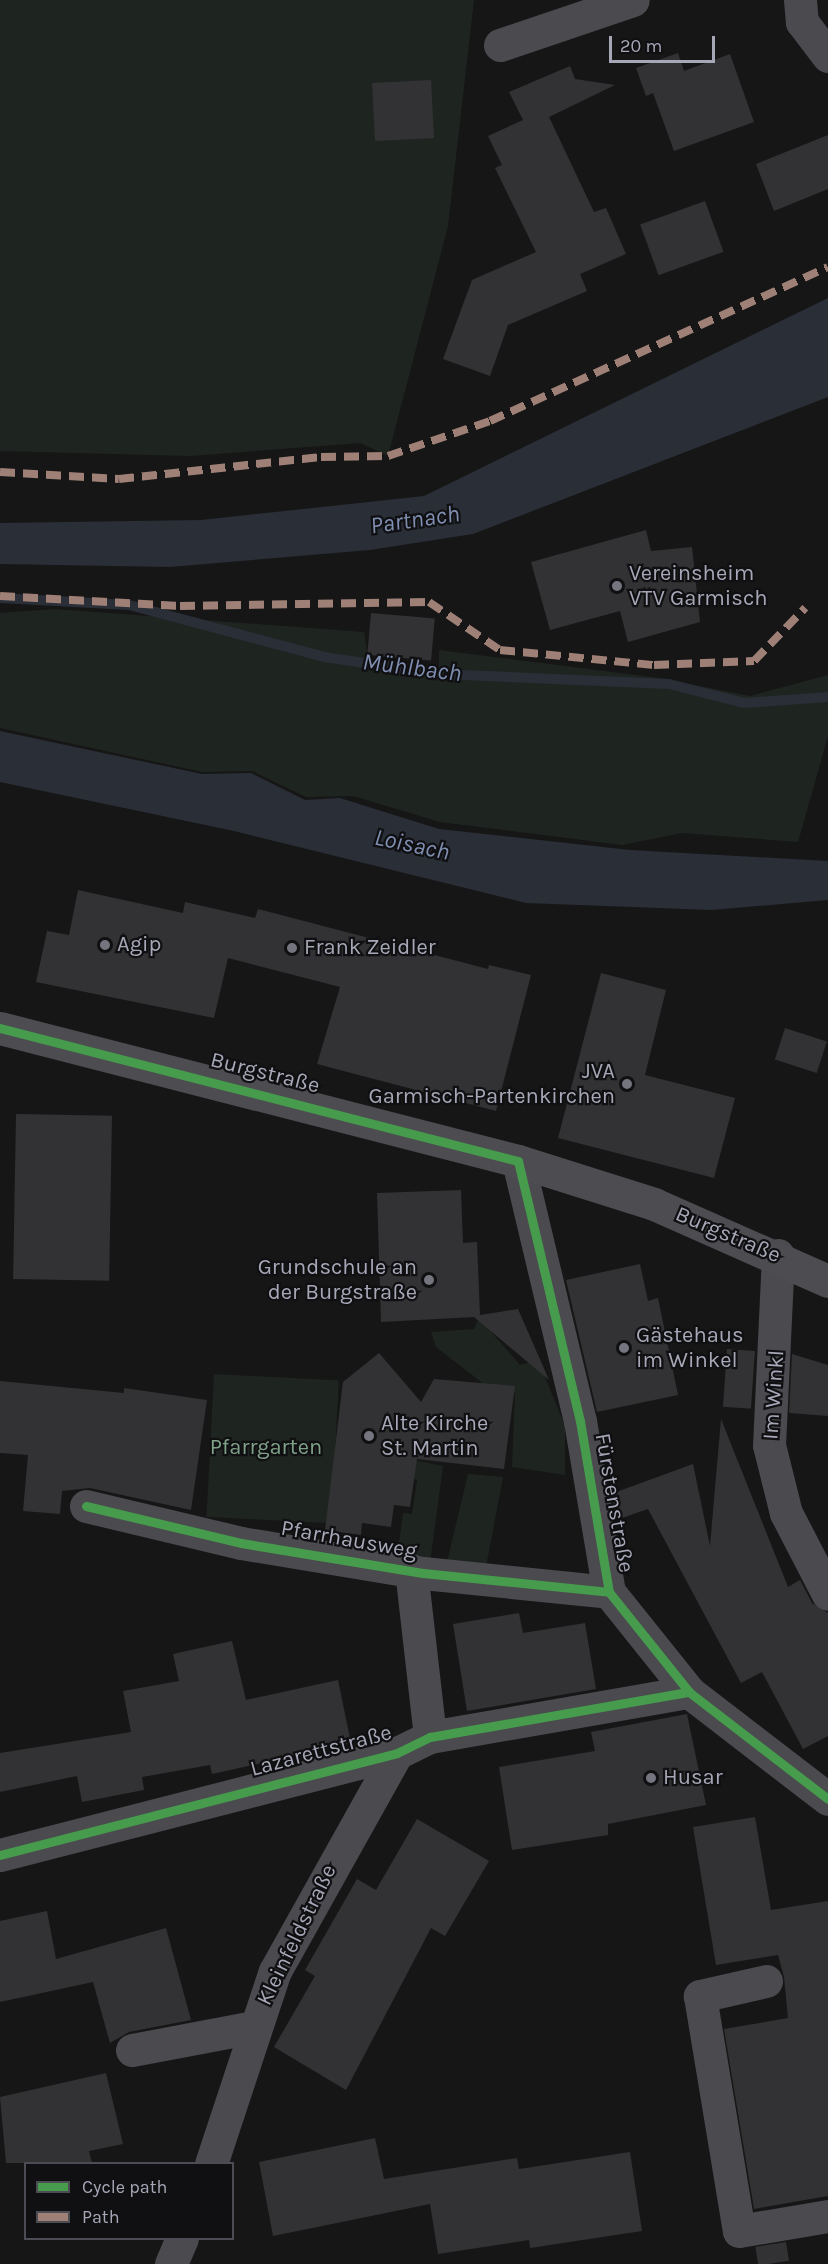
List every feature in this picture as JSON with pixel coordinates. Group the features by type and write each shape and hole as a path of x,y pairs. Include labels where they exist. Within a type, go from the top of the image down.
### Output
{"main road":[{"name":"Burgstraße","path":"0,1028 518,1161 654,1204 778,1256 828,1281"}],"street":[{"path":"500,45 633,0"},
{"path":"800,0 802,22 828,56"},
{"name":"Fürstenstraße","path":"518,1161 580,1421 609,1592 689,1692 828,1799"},
{"name":"Im Winkl","path":"778,1256 769,1445 786,1513 828,1594"},
{"name":"Pfarrhausweg","path":"86,1506 241,1543 411,1570 609,1592"},
{"path":"411,1570 430,1737"},
{"name":"Lazarettstraße","path":"0,1855 397,1753 430,1737 689,1692"},
{"name":"Kleinfeldstraße","path":"211,2162 254,2027 275,1971 323,1878 397,1753"},
{"path":"766,1982 700,1996 739,2231 828,2216"},
{"path":"132,2050 254,2027"},
{"path":"171,2264 181,2240"}],"green space":[{"path":"0,0 474,0 448,226 388,456 360,443 190,456 0,451"},
{"path":"54,609 364,632 368,658 439,667 439,650 659,678 750,696 828,675 828,736 798,842 682,833 622,845 440,822 353,796 306,797 252,771 202,772 0,728 0,613"},
{"path":"479,1318 520,1365 538,1360 565,1426 565,1475 512,1467 515,1393 489,1388 436,1347 431,1332 474,1329"},
{"name":"Pfarrgarten","path":"214,1374 339,1381 331,1523 207,1517"},
{"path":"404,1458 443,1466 430,1563 397,1558 403,1513 412,1514 417,1480 402,1476"},
{"path":"468,1474 503,1477 486,1567 447,1562"}],"water":[{"name":"Partnach","path":"828,298 828,397 473,534 370,550 170,567 0,564 0,523 201,520 424,496"},
{"name":"Loisach","path":"0,731 202,774 251,773 305,800 340,798 439,829 630,850 828,861 828,900 711,910 526,903 234,831 0,782"}],"building":[{"path":"678,53 684,71 730,54 754,122 674,151 653,93 646,96 636,68"},
{"path":"570,66 575,79 615,85 549,117 594,212 606,208 626,254 580,274 587,291 508,325 490,376 443,359 472,280 536,252 495,168 502,165 488,136 523,120 509,92"},
{"path":"431,80 434,138 375,141 372,83"},
{"path":"828,135 828,189 774,211 756,164"},
{"path":"705,201 723,252 659,275 640,225"},
{"name":"Vereinsheim VTV Garmisch","path":"646,530 651,551 692,547 700,622 628,642 620,611 550,630 531,562"},
{"path":"371,613 435,619 431,660 367,655"},
{"path":"78,890 183,913 185,902 255,918 258,909 488,969 489,965 531,975 496,1111 317,1064 340,987 228,958 214,1018 36,982 47,931 69,935"},
{"name":"JVA Garmisch-Partenkirchen","path":"601,973 666,990 645,1075 735,1098 714,1178 558,1138"},
{"path":"785,1028 827,1042 817,1073 775,1059"},
{"path":"16,1114 112,1116 109,1281 13,1279"},
{"name":"Grundschule an der Burgstraße","path":"461,1190 463,1243 477,1242 480,1315 518,1309 549,1380 474,1317 381,1322 377,1193"},
{"name":"Gästehaus im Winkel","path":"640,1264 648,1301 658,1298 678,1395 597,1412 566,1280"},
{"path":"727,1349 755,1351 751,1409 723,1407"},
{"path":"379,1353 421,1402 434,1379 515,1386 504,1469 417,1459 410,1507 394,1505 391,1527 362,1523 361,1535 325,1530 343,1382"},
{"path":"792,1354 828,1365 828,1416 789,1413"},
{"path":"0,1381 124,1393 124,1388 207,1400 191,1510 90,1488 62,1491 60,1514 23,1511 28,1455 0,1453"},
{"path":"721,1419 788,1587 800,1580 812,1603 828,1613 828,1736 803,1749 762,1672 741,1683 648,1509 616,1520 611,1494 693,1464 710,1546"},
{"path":"519,1613 523,1633 585,1623 596,1689 467,1711 453,1624"},
{"path":"232,1641 246,1700 338,1680 351,1743 212,1774 210,1765 142,1777 144,1790 82,1802 77,1776 0,1792 0,1753 131,1732 123,1691 179,1681 173,1654"},
{"path":"687,1714 706,1805 608,1824 608,1835 512,1850 499,1767 595,1751 591,1732"},
{"path":"755,1817 771,1910 828,1901 828,2196 754,2209 724,2029 788,2018 784,1977 778,1955 716,1965 693,1827"},
{"path":"417,1819 489,1861 445,1936 431,1928 346,2090 274,2047 315,1976 305,1970 357,1879 376,1890"},
{"path":"47,1911 56,1959 166,1928 191,2020 129,2032 110,2043 93,1982 0,2002 0,1921"},
{"path":"106,2073 123,2144 89,2151 92,2162 6,2163 0,2097"},
{"path":"375,2138 384,2179 517,2158 519,2169 630,2152 642,2231 530,2248 529,2240 438,2254 430,2204 273,2236 259,2162"},
{"path":"786,2242 789,2261 758,2264 755,2247"}],"waterway":[{"name":"Mühlbach","path":"0,598 129,605 324,657 439,674 669,684 744,703 828,697"}],"marked path":[{"path":"0,472 119,479 321,457 388,456 490,421 828,267"},
{"path":"0,596 180,606 429,602 500,650 654,665 754,661 805,608"}],"cycle path":[{"path":"0,1028 518,1161 580,1421 609,1592 689,1692 828,1799"},
{"path":"86,1506 241,1543 423,1573 609,1592"},
{"path":"0,1855 397,1753 430,1737 689,1692"}],"place":[{"name":"Vereinsheim VTV Garmisch","path":"617,586"},
{"name":"Agip","path":"105,945"},
{"name":"Frank Zeidler","path":"292,948"},
{"name":"JVA Garmisch-Partenkirchen","path":"627,1084"},
{"name":"Grundschule an der Burgstraße","path":"429,1280"},
{"name":"Gästehaus im Winkel","path":"624,1348"},
{"name":"Alte Kirche St. Martin","path":"369,1436"},
{"name":"Husar","path":"651,1778"}]}
